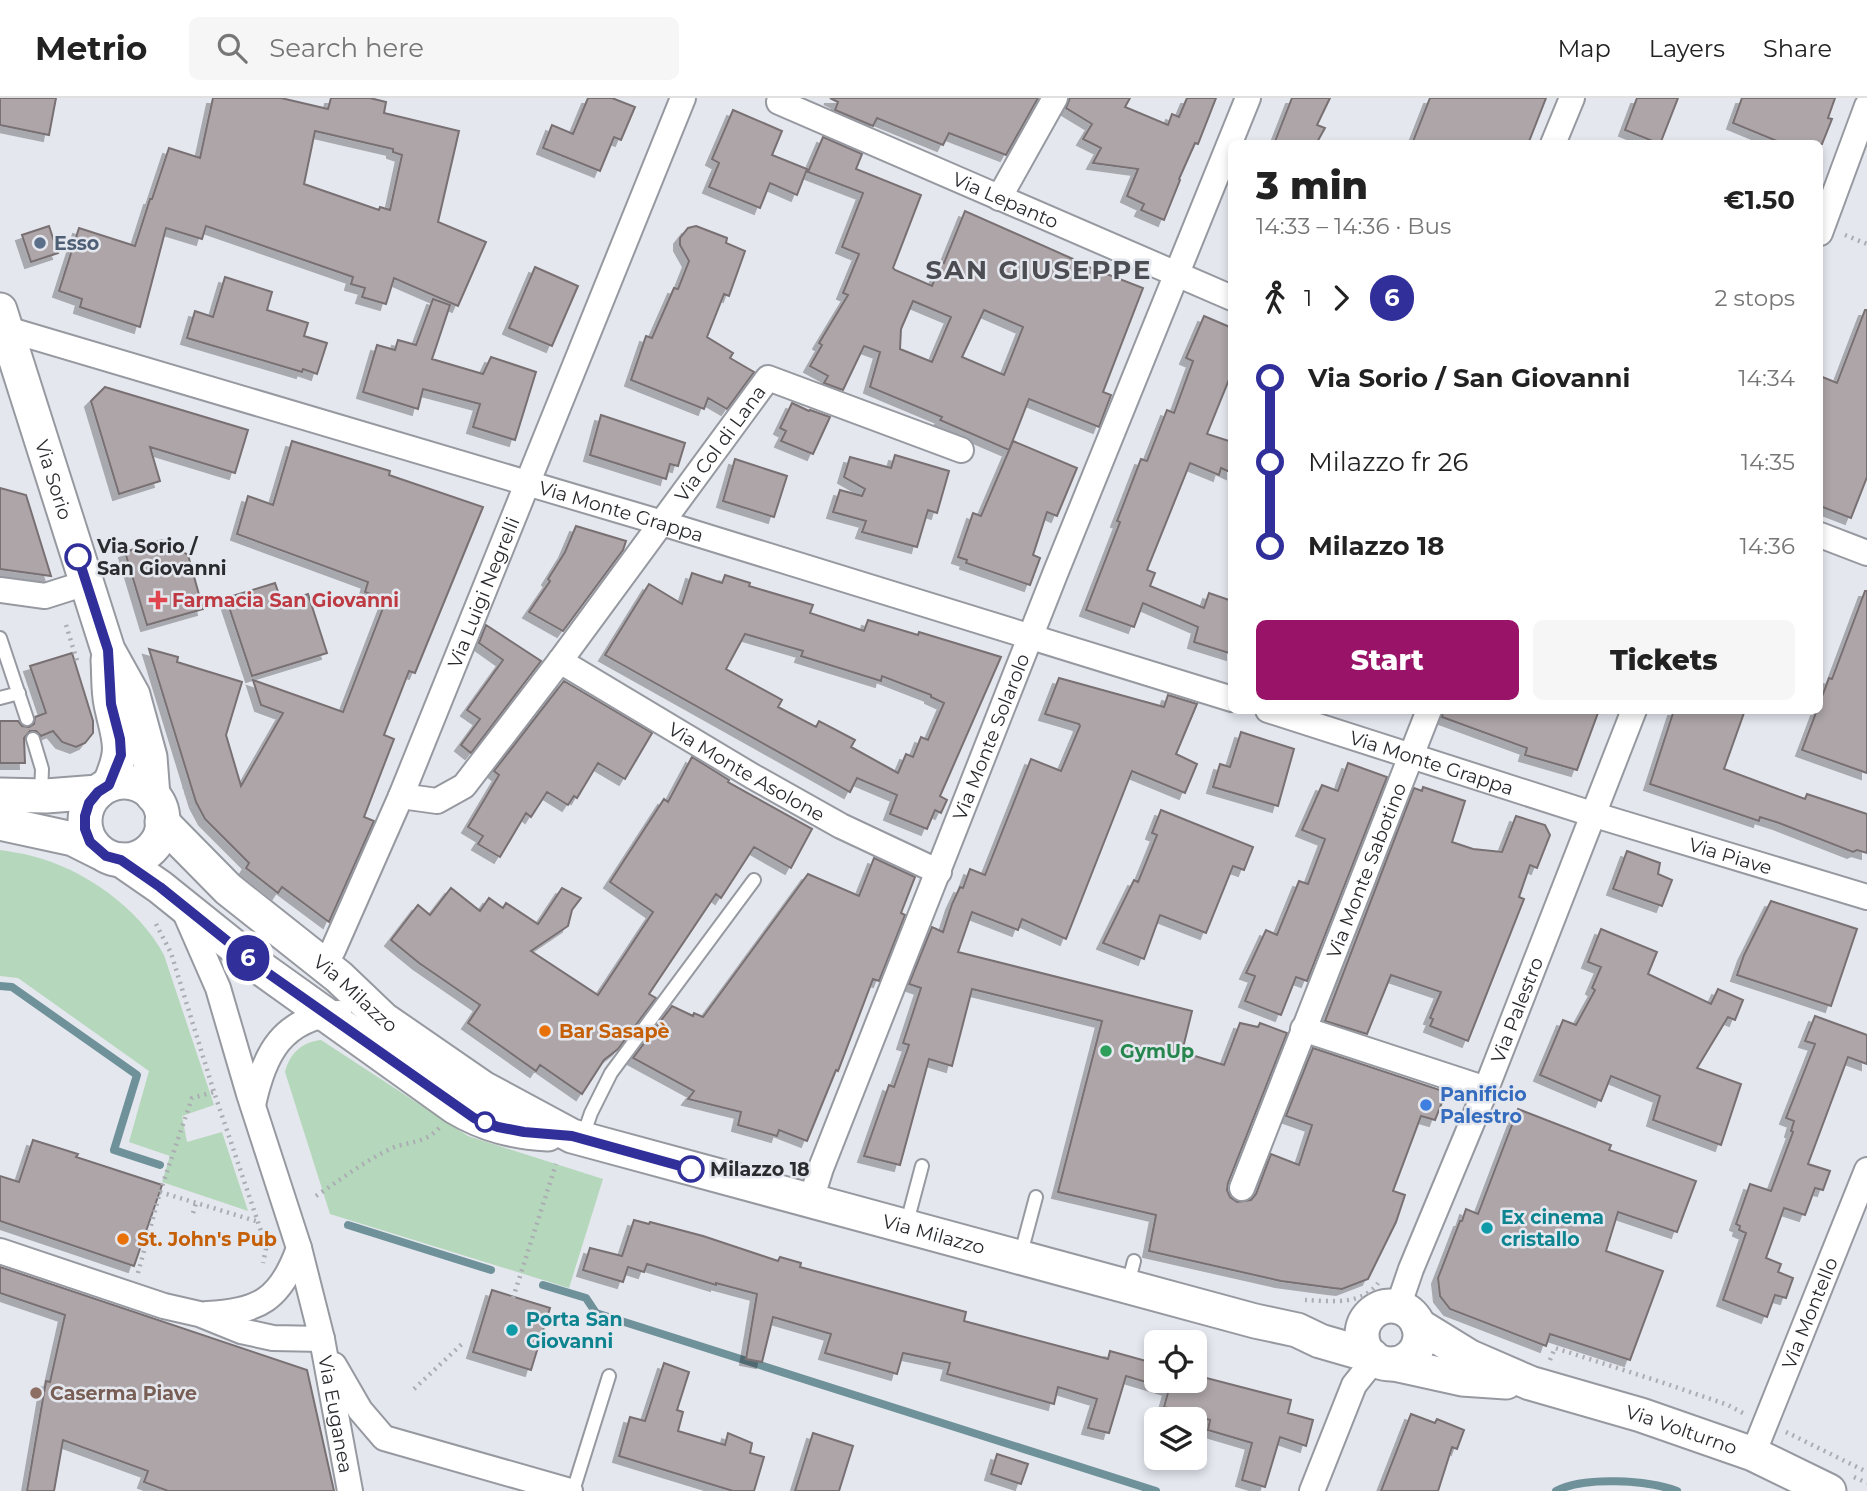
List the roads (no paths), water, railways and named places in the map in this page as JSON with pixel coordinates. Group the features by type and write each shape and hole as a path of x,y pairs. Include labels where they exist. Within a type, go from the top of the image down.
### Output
{"main road":[{"name":"Via Sorio","path":"2,322 108,650 133,695 150,757 158,809"},
{"name":"Via Sorio","path":"103,789 121,755 111,704 108,650"},
{"path":"0,795 41,796 103,789 120,782 132,783 144,788 158,809 156,842 150,850 131,860 110,856 90,842 85,829 85,816 89,803 103,789"},
{"name":"Via Milazzo","path":"158,809 228,889 323,965 383,1019 570,1146"},
{"name":"Via Milazzo","path":"0,823 73,839 110,856 160,887 262,969 474,1118 570,1146 811,1200 1020,1257 1131,1273 1297,1330 1320,1341 1382,1360"},
{"name":"Via Milazzo","path":"1297,1330 1396,1315"},
{"name":"Via Palestro","path":"1396,1315 1420,1335 1418,1346 1404,1361 1382,1360 1366,1349 1363,1331 1396,1315"},
{"name":"Via Volturno","path":"1396,1315 1470,1357 1540,1373 1641,1415 1754,1454 1829,1491"},
{"name":"Via Volturno","path":"1382,1360 1462,1379 1540,1373"}],"street":[{"name":"Via Luigi Negrelli","path":"323,965 333,950 401,796 683,98"},
{"path":"999,198 1055,98"},
{"name":"Via Monte Solarolo","path":"1231,140 1248,98"},
{"path":"1555,140 1572,98"},
{"name":"Via Lepanto","path":"777,99 1228,296"},
{"path":"1827,232 1867,106"},
{"name":"Via Monte Solarolo","path":"811,1200 1032,636 1228,148"},
{"name":"Via Monte Grappa","path":"2,322 1228,698"},
{"name":"Via Col di Lana","path":"401,796 437,801 464,786 560,661 768,378 961,450"},
{"path":"1823,536 1867,553"},
{"path":"0,590 45,596 86,583"},
{"name":"Via Monte Asolone","path":"560,661 841,826 939,872"},
{"name":"Via Monte Grappa","path":"1294,714 1313,717 1411,757 1595,815"},
{"name":"Via Monte Sabotino","path":"1242,1188 1427,714"},
{"name":"Via Palestro","path":"1396,1315 1431,1220 1486,1089 1633,714"},
{"name":"Via Piave","path":"1595,815 1867,897"},
{"path":"181,905 218,988 299,1248 322,1339 341,1380 360,1410 384,1438 572,1491"},
{"path":"253,1105 262,1070 277,1041 299,1024 326,1015 359,1013 383,1019"},
{"path":"1303,1029 1486,1089"},
{"name":"Via Montello","path":"1754,1454 1867,1170"},
{"path":"199,1314 238,1313 253,1307 274,1292 290,1272 299,1248"},
{"path":"0,1251 164,1306 199,1314 242,1331 273,1338 322,1339"},
{"name":"Via Euganea","path":"322,1339 350,1491"},
{"name":"Via Palestro","path":"1312,1491 1354,1385 1366,1370 1382,1360"}],"lane":[{"path":"0,638 27,719"},
{"path":"0,698 19,693"},
{"path":"33,739 42,769 41,796"},
{"path":"570,1146 611,1073 754,880"},
{"path":"906,1226 922,1166"},
{"path":"1020,1257 1036,1197"},
{"path":"572,1491 609,1376"}],"waterway":[{"path":"0,986 12,987 137,1075 114,1150 160,1165"},
{"path":"348,1225 491,1270"},
{"path":"543,1285 586,1298 596,1313 1156,1491"},
{"path":"1556,1491 1583,1483 1616,1481 1650,1484 1677,1491"}],"place":[{"name":"Esso","path":"40,243"},
{"name":"Via Sorio / San Giovanni","path":"78,557"},
{"name":"Farmacia San Giovanni","path":"158,600"},
{"name":"Bar Sasapè","path":"545,1031"},
{"name":"GymUp","path":"1106,1051"},
{"name":"Panificio Palestro","path":"1426,1105"},
{"name":"Milazzo 18","path":"691,1169"},
{"name":"Ex cinema cristallo","path":"1487,1228"},
{"name":"St. John's Pub","path":"123,1239"},
{"name":"Porta San Giovanni","path":"512,1330"},
{"name":"Caserma Piave","path":"36,1393"}],"district":[{"name":"SAN GIUSEPPE","path":"1039,270"}]}
